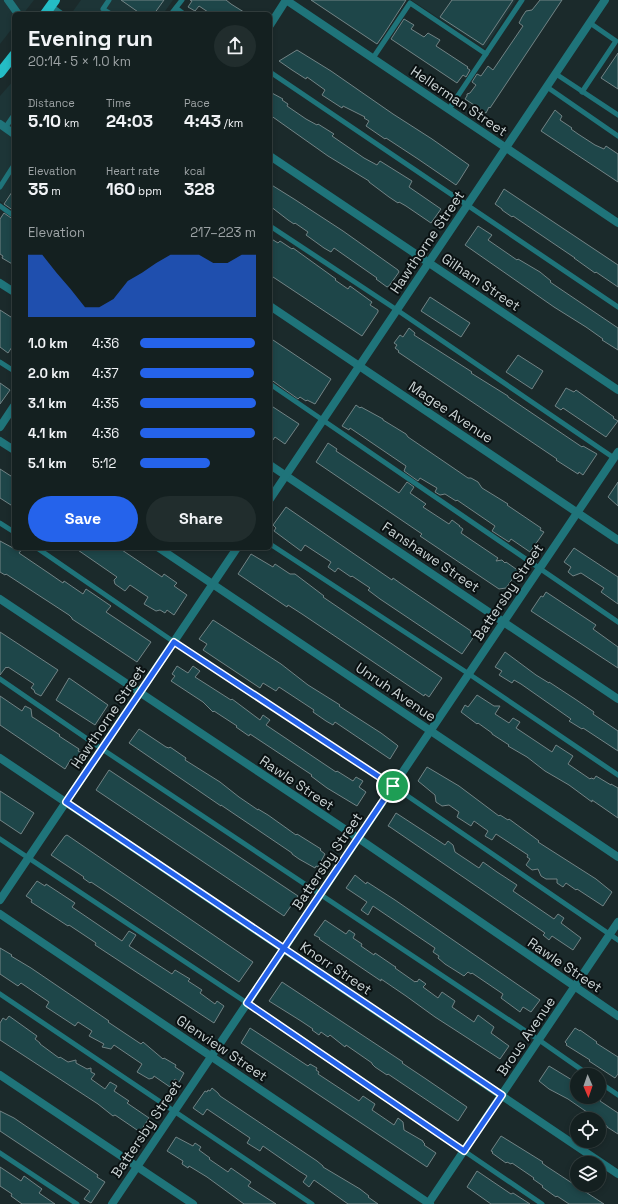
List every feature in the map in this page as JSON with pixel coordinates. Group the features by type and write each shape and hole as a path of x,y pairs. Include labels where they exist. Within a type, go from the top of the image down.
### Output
{"main road":[{"path":"0,73 12,58"}],"street":[{"path":"8,0 17,12"},
{"path":"272,22 286,0"},
{"name":"Hellerman Street","path":"286,0 618,223"},
{"name":"Hawthorne Street","path":"272,496 605,0"},
{"path":"3,126 12,133"},
{"name":"Gilham Street","path":"272,157 618,390"},
{"path":"0,283 12,291"},
{"name":"Magee Avenue","path":"272,307 618,540"},
{"path":"0,427 12,409"},
{"path":"0,441 12,449"},
{"name":"Battersby Street","path":"112,1204 616,455"},
{"name":"Fanshawe Street","path":"272,465 618,699"},
{"name":"Unruh Avenue","path":"162,550 618,857"},
{"name":"Hawthorne Street","path":"0,900 236,550"},
{"name":"Rawle Street","path":"0,599 358,838 618,1016"},
{"name":"Knorr Street","path":"0,758 618,1174"},
{"name":"Glenview Street","path":"0,914 429,1204"},
{"name":"Brous Avenue","path":"429,1204 618,922"},
{"path":"0,1074 192,1204"}],"lane":[{"path":"108,12 103,9 109,0"},
{"path":"173,12 182,0"},
{"path":"449,109 522,0"},
{"path":"373,58 410,3 486,54"},
{"path":"176,8 181,12"},
{"path":"582,92 616,41 590,24"},
{"path":"272,73 618,307"},
{"path":"556,74 618,115"},
{"path":"547,87 618,136"},
{"path":"3,126 12,118"},
{"path":"0,187 12,168"},
{"path":"0,206 12,215"},
{"path":"272,227 616,455"},
{"path":"0,362 12,370"},
{"path":"272,385 618,622"},
{"path":"0,523 12,531"},
{"path":"272,545 469,674 618,775"},
{"path":"40,550 174,642 393,786 618,940"},
{"path":"0,679 102,749 580,1068"},
{"path":"0,839 247,1003 542,1204"},
{"path":"0,994 312,1204"},
{"path":"606,1087 618,1095"},
{"path":"0,1153 77,1204"}],"shaded area":[{"path":"0,0 34,0 25,12 12,12 12,29 0,44"},
{"path":"81,0 173,0 164,12 72,12"},
{"path":"411,0 516,0 485,48"},
{"path":"12,82 12,192 3,203 0,201 0,96"}],"building":[{"path":"121,0 164,0 155,12 138,12"},
{"path":"190,0 226,0 244,12 208,12 199,6 195,11 188,7 192,1"},
{"path":"311,0 406,0 377,44"},
{"path":"452,0 513,0 483,45 440,17"},
{"path":"540,0 562,0 486,113 465,99 467,94 470,93 476,85 472,82 477,74 481,76 488,66 493,70 523,26 519,23 526,11 532,10"},
{"path":"404,19 414,25 411,29 424,37 428,33 440,40 436,46 468,67 467,68 470,70 466,77 463,75 457,83 391,39"},
{"path":"297,50 331,71 469,165 456,185 366,126 369,121 364,118 365,117 343,106 342,108 322,95 325,90 307,77 306,79 279,61"},
{"path":"618,53 618,89 601,78"},
{"path":"272,93 283,99 282,100 288,104 287,106 306,119 317,125 318,124 334,134 332,136 364,158 377,165 380,161 412,181 409,187 441,209 431,223 406,206 389,197 369,181 328,156 272,116"},
{"path":"555,110 562,116 560,120 578,134 595,145 604,149 606,146 618,154 618,182 541,131"},
{"path":"272,185 343,231 399,272 387,287 376,279 377,278 334,248 331,252 324,248 306,235 308,232 288,220 272,208"},
{"path":"504,189 618,265 618,287 596,272 595,273 513,216 512,217 495,204"},
{"path":"12,192 12,210 4,204"},
{"path":"4,213 12,219 12,264 2,258 3,256 0,254 0,219"},
{"path":"478,226 492,235 488,240 517,260 518,259 540,272 551,281 550,282 618,328 618,350 465,245"},
{"path":"272,239 278,243 280,241 292,249 293,248 348,289 350,286 372,302 370,305 378,310 378,312 362,336 272,276"},
{"path":"430,297 470,323 461,337 421,311"},
{"path":"0,310 12,318 12,347 8,353 0,347"},
{"path":"409,328 415,333 414,335 508,396 582,447 583,446 597,454 583,475 579,472 578,474 556,460 557,459 398,352 399,351 395,348 397,345 394,343 400,335 403,337"},
{"path":"272,339 331,379 315,404 300,397 298,399 272,380"},
{"path":"518,355 543,371 532,389 506,372"},
{"path":"0,383 10,390 0,404"},
{"path":"566,388 574,392 576,390 618,421 606,437 563,408 561,410 555,406"},
{"path":"356,405 383,419 406,434 408,437 468,478 478,482 482,488 508,504 507,505 541,528 540,530 544,532 530,552 511,539 509,542 492,531 495,526 457,500 456,501 445,494 440,495 435,492 437,488 420,478 418,481 404,471 406,466 350,428 349,430 342,426"},
{"path":"272,406 299,424 285,444 275,437 272,441"},
{"path":"328,443 337,449 336,451 399,493 407,482 414,487 410,493 426,504 423,507 449,524 452,520 463,529 461,533 498,558 496,561 502,560 516,569 518,571 506,588 499,589 420,536 422,534 316,462"},
{"path":"0,469 12,477 12,506 0,498"},
{"path":"618,482 618,506 608,497"},
{"path":"286,507 392,580 393,578 471,631 470,632 475,635 462,654 380,599 368,590 370,588 352,576 351,577 338,568 335,572 328,567 331,562 305,545 301,551 274,531 276,528 273,525"},
{"path":"0,541 12,547 12,550 21,550 19,553 63,583 64,581 83,594 86,589 111,606 106,612 151,642 137,662 72,619 69,615 6,574 5,575 0,572"},
{"path":"574,548 618,577 618,604 601,592 604,588 581,573 573,576 568,572 571,567 564,562"},
{"path":"78,550 122,550 162,577 164,574 177,583 174,586 187,595 174,615 167,610 165,613 160,610 156,611 144,604 148,597 130,585 125,591 115,584 114,580 117,577"},
{"path":"251,554 273,567 275,564 290,574 295,574 324,596 323,597 442,678 429,697 425,694 424,696 302,614 288,605 287,607 238,574"},
{"path":"546,592 596,625 593,629 618,647 618,668 531,611 541,596 543,597"},
{"path":"213,620 281,664 308,685 340,705 339,706 397,745 398,746 390,759 335,722 333,725 326,721 313,712 314,710 279,687 276,691 263,683 260,688 203,650 207,644 199,639"},
{"path":"0,632 58,670 41,696 35,693 31,688 34,684 8,667 6,667 0,675"},
{"path":"505,652 536,675 594,712 593,714 618,731 618,751 583,728 582,729 569,721 571,719 521,684 514,680 512,683 499,675 502,671 495,667"},
{"path":"177,666 188,673 193,666 200,671 195,677 231,700 232,699 260,720 263,715 270,720 266,725 336,772 337,771 353,781 356,777 363,781 359,787 366,792 357,806 327,788 311,776 312,775 250,734 249,736 236,727 237,726 214,711 213,712 203,702 171,681 175,676 172,674"},
{"path":"69,678 108,705 95,725 56,700"},
{"path":"477,695 494,706 500,706 495,714 509,723 513,718 520,722 516,728 552,752 556,745 573,756 568,764 590,779 594,779 596,776 618,788 618,818 592,800 592,802 569,785 545,771 461,712 465,705 468,707"},
{"path":"0,696 22,711 25,706 31,709 32,717 79,749 78,751 82,753 75,762 71,759 65,769 0,725"},
{"path":"139,729 166,747 170,747 186,758 185,760 220,782 258,810 268,815 296,835 297,834 321,849 320,850 325,854 318,867 316,866 315,868 299,859 129,743"},
{"path":"427,767 459,786 499,816 500,815 508,820 509,819 539,841 538,842 596,879 612,892 603,906 566,883 563,887 557,883 557,879 546,879 541,876 538,869 532,870 526,865 530,859 527,857 528,855 496,834 492,840 485,836 488,831 474,821 471,826 457,817 459,812 449,805 442,806 436,802 435,795 418,781"},
{"path":"109,770 298,896 284,916 96,790"},
{"path":"0,791 34,813 21,834 0,820"},
{"path":"396,813 445,845 448,841 453,845 455,852 479,868 483,862 517,885 513,891 554,919 558,914 564,918 561,923 581,938 573,950 552,936 549,940 543,935 545,933 388,826"},
{"path":"67,835 253,962 239,982 91,882 90,883 83,878 84,877 51,855"},
{"path":"355,875 366,884 367,882 395,900 540,1000 531,1012 523,1007 520,1012 501,998 503,994 472,973 471,974 468,972 464,976 445,964 438,958 439,956 433,952 435,948 373,906 368,915 361,910 367,902 346,888"},
{"path":"37,881 45,886 46,884 75,903 72,907 122,941 129,931 136,935 129,946 172,974 175,970 190,979 188,981 202,990 200,993 215,1004 217,1001 224,1006 214,1023 95,945 96,943 69,925 68,926 31,902 32,900 26,896"},
{"path":"325,920 346,934 349,930 355,934 353,938 362,944 361,946 374,955 375,953 396,967 395,968 415,982 419,979 426,984 423,987 438,998 442,992 455,1001 452,1007 474,1022 478,1015 494,1027 491,1033 509,1046 500,1059 319,939 320,938 314,935"},
{"path":"0,948 141,1044 143,1042 163,1059 164,1058 176,1065 175,1067 184,1073 179,1082 175,1079 170,1087 154,1076 153,1078 149,1079 137,1072 142,1064 114,1045 111,1049 102,1047 104,1044 89,1036 92,1031 78,1022 75,1026 46,1007 49,1002 21,983 18,986 0,974"},
{"path":"282,982 403,1062 402,1063 467,1107 458,1121 388,1074 387,1075 375,1067 372,1063 346,1045 345,1047 330,1035 328,1037 321,1032 319,1035 312,1030 313,1029 269,1001"},
{"path":"9,1016 37,1036 35,1039 40,1044 59,1058 60,1057 68,1062 76,1060 76,1063 87,1069 91,1068 91,1072 95,1074 91,1079 105,1089 110,1082 117,1086 114,1091 129,1101 127,1103 149,1118 140,1132 115,1115 113,1116 98,1104 0,1040 0,1023 3,1018 6,1020"},
{"path":"250,1028 308,1066 310,1064 317,1068 316,1070 319,1072 318,1074 359,1101 363,1096 375,1104 372,1110 394,1125 398,1118 403,1122 404,1130 423,1141 425,1144 424,1145 436,1153 427,1167 241,1043"},
{"path":"575,1028 580,1030 597,1042 596,1043 618,1057 618,1074 615,1078 606,1072 606,1068 600,1068 566,1045 567,1044 565,1042"},
{"path":"549,1066 570,1079 570,1100 549,1089 539,1081"},
{"path":"212,1088 220,1096 317,1161 323,1167 360,1189 378,1204 348,1204 314,1180 309,1187 303,1182 307,1176 263,1146 260,1151 247,1143 250,1138 207,1109 203,1115 193,1108 205,1091 210,1091"},
{"path":"575,1104 604,1104 618,1113 618,1134 606,1125 606,1112 587,1112"},
{"path":"0,1111 14,1118 98,1175 97,1177 105,1182 91,1203 84,1199 90,1191 0,1131"},
{"path":"501,1136 543,1162 542,1163 546,1166 570,1182 570,1192 586,1192 604,1204 569,1204 542,1187 543,1186 533,1179 534,1178 512,1163 506,1163 491,1151"},
{"path":"176,1137 193,1146 195,1143 201,1147 199,1150 210,1158 209,1159 228,1172 231,1168 251,1182 248,1186 276,1204 244,1204 207,1177 189,1166 188,1168 182,1164 183,1161 167,1151"},
{"path":"0,1167 21,1181 24,1176 42,1189 39,1193 55,1204 22,1204 11,1196 12,1194 0,1186"},
{"path":"477,1171 511,1194 513,1193 530,1204 491,1204 467,1187"}],"route":[{"path":"393,786 174,642 66,802 153,861 284,948 502,1095 464,1151 247,1003 284,948 358,838 393,786"}]}
